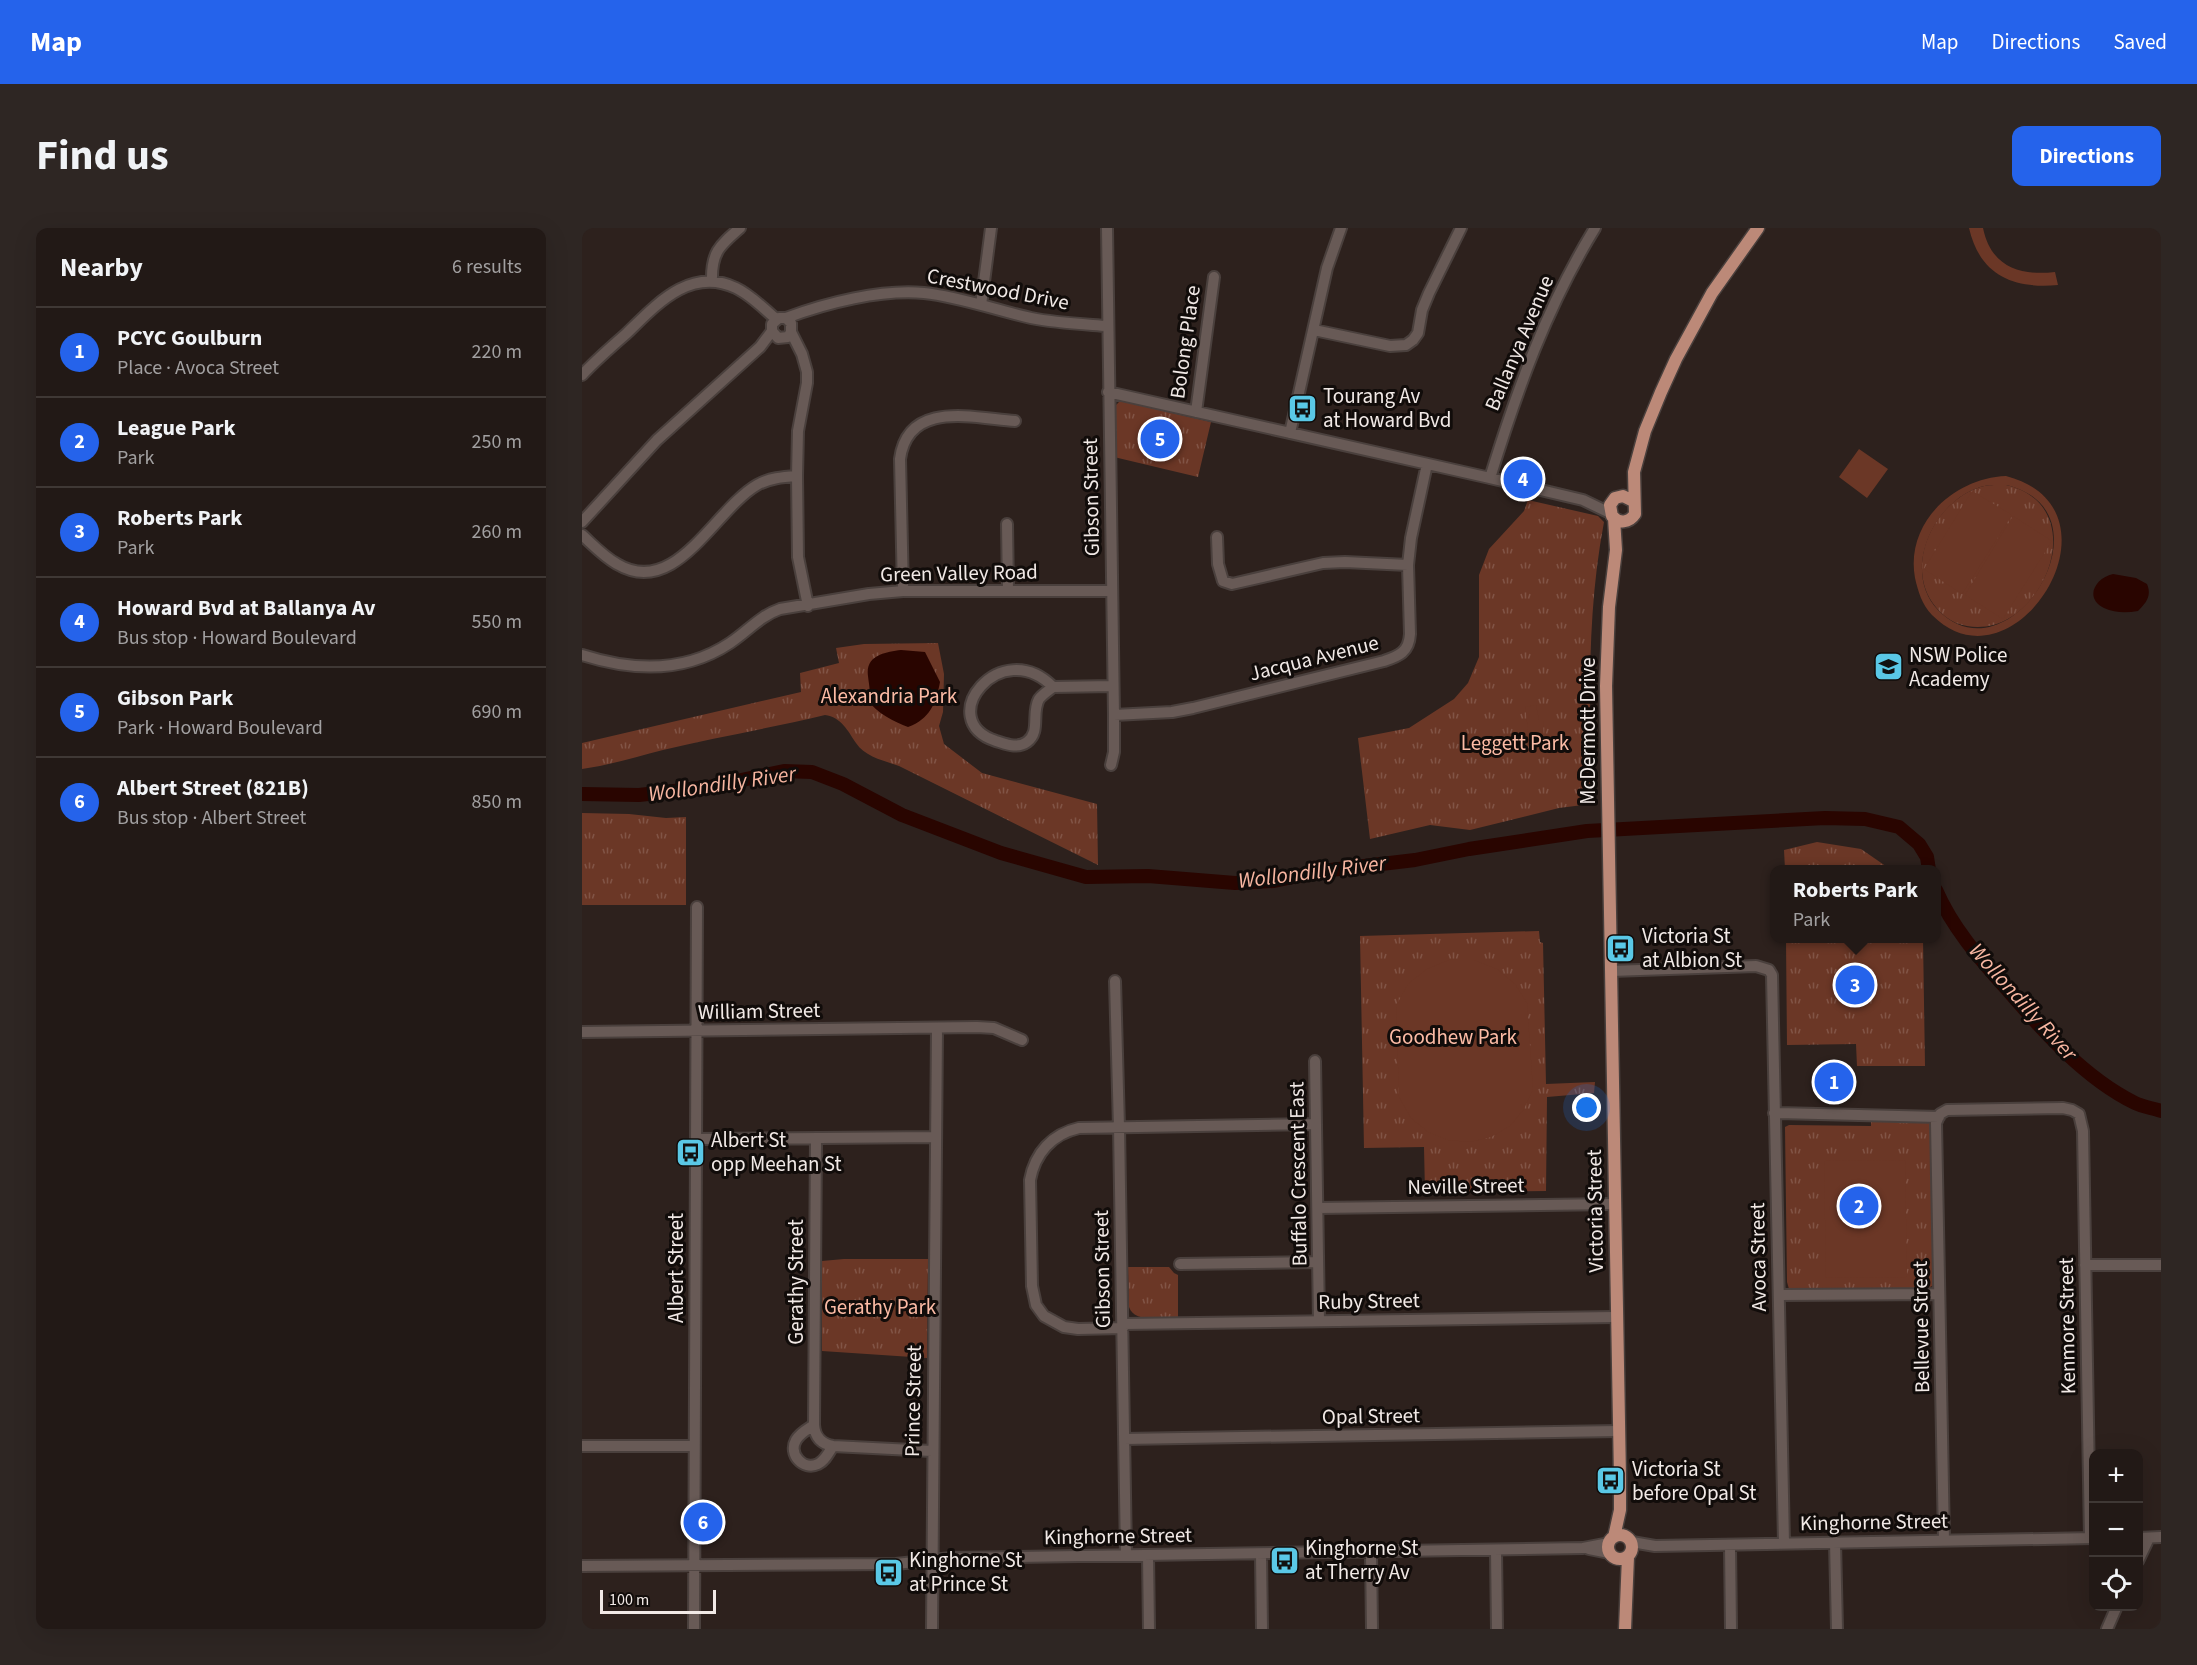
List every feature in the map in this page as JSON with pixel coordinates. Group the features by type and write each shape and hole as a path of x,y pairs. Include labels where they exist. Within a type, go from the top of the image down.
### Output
{"main road":[{"path":"1634,472 1610,505 1612,516 1623,522 1629,520 1636,509 1633,501 1634,472 1645,431 1676,359 1712,293 1758,228"},
{"path":"1617,497 1627,497 1633,501"},
{"name":"McDermott Drive","path":"1609,912 1606,686 1609,607 1616,550 1612,516"},
{"name":"McDermott Drive","path":"1616,550 1629,520"},
{"name":"Victoria Street","path":"1609,912 1621,1600 1625,1610 1625,1629"}],"street":[{"path":"712,282 713,257 720,246 740,228"},
{"path":"981,304 991,228"},
{"name":"Gibson Street","path":"1107,228 1114,715 1114,752 1111,765"},
{"path":"1290,433 1327,268 1341,228"},
{"path":"1314,330 1390,346 1406,345 1418,333 1422,309 1461,228"},
{"name":"Ballanya Avenue","path":"1490,478 1509,415 1541,331 1595,228"},
{"name":"Bolong Place","path":"1196,412 1214,277"},
{"path":"582,375 673,291 688,285 712,282 735,287 747,294 762,308 798,348 805,362 807,383 798,431 796,476 798,557 808,606"},
{"name":"Crestwood Drive","path":"582,522 657,440 781,328 810,309 892,293 923,293 981,304 1049,321 1108,326"},
{"path":"1108,392 1583,500 1601,501 1617,497"},
{"path":"903,591 900,459 901,448 908,436 917,426 930,418 944,416 1015,421"},
{"name":"Jacqua Avenue","path":"1114,715 1172,712 1193,708 1396,657 1405,652 1409,644 1408,565 1414,518 1427,464"},
{"path":"582,535 617,565 630,570 655,571 676,562 687,554 712,525 748,491 769,480 796,476"},
{"path":"1583,500 1612,516"},
{"path":"1007,524 1008,591"},
{"path":"1217,537 1220,573 1223,581 1232,584 1323,563 1408,565"},
{"name":"Green Valley Road","path":"582,655 633,667 670,666 718,650 767,614 780,609 869,594 903,591 1112,591"},
{"path":"1053,687 1039,700 1034,734 1025,744 1013,746 989,738 982,735 973,724 970,710 975,693 980,686 996,674 1007,671 1027,670 1038,674 1053,687 1113,686"},
{"name":"Albert Street","path":"694,1629 697,908"},
{"name":"Avoca Street","path":"1611,971 1756,966 1769,970 1773,983 1784,1543"},
{"name":"Gibson Street","path":"1114,981 1119,1127 1126,1555"},
{"name":"William Street","path":"582,1032 994,1028 1022,1040"},
{"name":"Prince Street","path":"932,1629 937,1029"},
{"name":"Buffalo Crescent East","path":"1316,1061 1319,1322"},
{"name":"Kenmore Street","path":"1939,1116 1947,1110 2063,1108 2079,1114 2083,1122 2091,1503"},
{"path":"1774,1113 1939,1116"},
{"name":"Bellevue Street","path":"1939,1116 1936,1132 1944,1540"},
{"name":"Ruby Street","path":"1316,1124 1079,1128 1065,1132 1046,1146 1037,1158 1030,1180 1031,1280 1036,1305 1044,1316 1057,1324 1070,1328 1616,1317"},
{"path":"696,1139 936,1137"},
{"name":"Gerathy Street","path":"814,1425 816,1138"},
{"name":"Neville Street","path":"1318,1208 1615,1204"},
{"path":"1180,1264 1318,1262"},
{"path":"2085,1265 2161,1265"},
{"path":"1779,1295 1939,1294"},
{"path":"834,1446 822,1461 814,1465 805,1464 797,1459 794,1447 797,1438 814,1425 819,1439 823,1443 834,1446 933,1452"},
{"name":"Opal Street","path":"1124,1439 1618,1431"},
{"path":"582,1446 694,1446"},
{"path":"2140,1557 2144,1538 2161,1537"},
{"name":"Kinghorne Street","path":"582,1566 896,1564 932,1560 1126,1555 2089,1538"},
{"path":"1835,1542 1837,1629"},
{"path":"1730,1545 1731,1629"},
{"path":"1496,1550 1497,1629"},
{"path":"1371,1552 1372,1629"},
{"path":"1261,1554 1262,1629"},
{"path":"1148,1555 1149,1629"},
{"path":"2107,1629 2116,1611"}],"green space":[{"path":"1969,228 1983,228 1993,252 2009,266 2030,272 2055,272 2058,285 2027,285 2001,276 1981,258"},
{"path":"1119,402 1211,422 1198,477 1114,457 1114,407"},
{"path":"1859,449 1888,469 1867,498 1839,477"},
{"path":"2006,476 2043,495 2060,523 2060,556 2047,589 2025,616 1996,633 1964,634 1932,615 1926,607 1915,578 1914,558 1918,539 1926,522 1937,507 1968,485","holes":["1990,485 2006,485 2038,501 2052,526 2052,555 2041,585 2020,610 1995,625 1966,627 1938,610 1927,595 1923,577 1923,559 1927,542 1935,525 1946,510 1960,498 1979,487"]},
{"path":"2006,485 2034,498 2050,520 2053,546 2047,574 2032,598 2011,617 1985,627 1956,623 1937,609 1925,587 1922,570 1923,553 1928,537 1947,508 1960,497 1983,486"},
{"path":"1972,491 2012,515 1962,594 1924,569"},
{"name":"Leggett Park","path":"1528,500 1598,516 1604,522 1598,557 1592,628 1591,804 1559,808 1470,830 1430,825 1370,839 1358,738 1409,728 1454,699 1468,683 1479,657 1479,575 1489,549 1524,511"},
{"path":"2013,516 2052,541 2003,619 1965,595"},
{"name":"Alexandria Park","path":"938,643 944,674 943,712 939,726 944,744 982,773 1097,804 1098,865 899,766 870,755 860,748 840,722 831,716 825,715 683,745 582,769 582,743 801,692 800,673 839,663 836,648 864,644"},
{"path":"1536,705 1539,720 1543,720 1544,743 1540,745 1531,743 1525,707"},
{"path":"582,813 686,817 686,905 582,905"},
{"path":"1817,842 1861,849 1884,865 1785,865 1784,850"},
{"name":"Goodhew Park","path":"1539,931 1540,942 1543,943 1546,1084 1595,1082 1594,1093 1547,1097 1546,1191 1425,1192 1424,1147 1364,1148 1360,936"},
{"path":"1786,943 1923,943 1925,1066 1857,1066 1856,1044 1787,1045"},
{"path":"1449,960 1474,960 1497,969 1515,984 1527,1003 1533,1089 1524,1109 1510,1126 1491,1137 1470,1142 1448,1140 1428,1132 1411,1118 1399,1097 1396,1006 1408,984 1427,969"},
{"path":"1871,1118 1932,1120 1934,1281 1932,1286 1924,1290 1796,1292 1789,1289 1787,1282 1785,1127 1789,1125 1871,1126"},
{"path":"1905,1160 1907,1277 1826,1278 1824,1161"},
{"name":"Gerathy Park","path":"928,1259 927,1358 822,1351 822,1261"},
{"path":"1128,1267 1169,1267 1178,1275 1178,1317 1143,1318 1132,1312 1129,1307"}],"shaded area":[{"path":"2113,574 2136,578 2147,584 2149,592 2147,599 2138,611 2112,611 2098,604 2094,599 2094,589 2097,584"},
{"path":"901,650 925,652 940,682 927,715 908,727 881,713 868,700 870,663 878,656"}],"waterway":[{"name":"Wollondilly River","path":"582,794 639,795 709,787 784,771 812,772 843,784 902,815 1001,853 1086,877 1148,876 1235,883 1274,881 1322,871 1415,860 1469,849 1587,831 1825,818 1865,819 1899,827 1919,844 1927,857 1928,865"},
{"name":"Wollondilly River","path":"1941,902 1976,953 2064,1051 2116,1093 2138,1104 2161,1111"}],"place":[{"name":"Tourang Av at Howard Bvd","path":"1302,408"},
{"name":"Gibson Park","path":"1160,439"},
{"name":"Howard Bvd at Ballanya Av","path":"1523,479"},
{"name":"NSW Police Academy","path":"1888,667"},
{"name":"Victoria St at Albion St","path":"1621,948"},
{"name":"Roberts Park","path":"1855,985"},
{"name":"PCYC Goulburn","path":"1834,1082"},
{"name":"Albert St opp Meehan St","path":"690,1152"},
{"name":"League Park","path":"1859,1206"},
{"name":"Victoria St before Opal St","path":"1611,1481"},
{"name":"Albert Street (821B)","path":"703,1522"},
{"name":"Kinghorne St at Therry Av","path":"1284,1560"},
{"name":"Kinghorne St at Prince St","path":"888,1572"}]}
